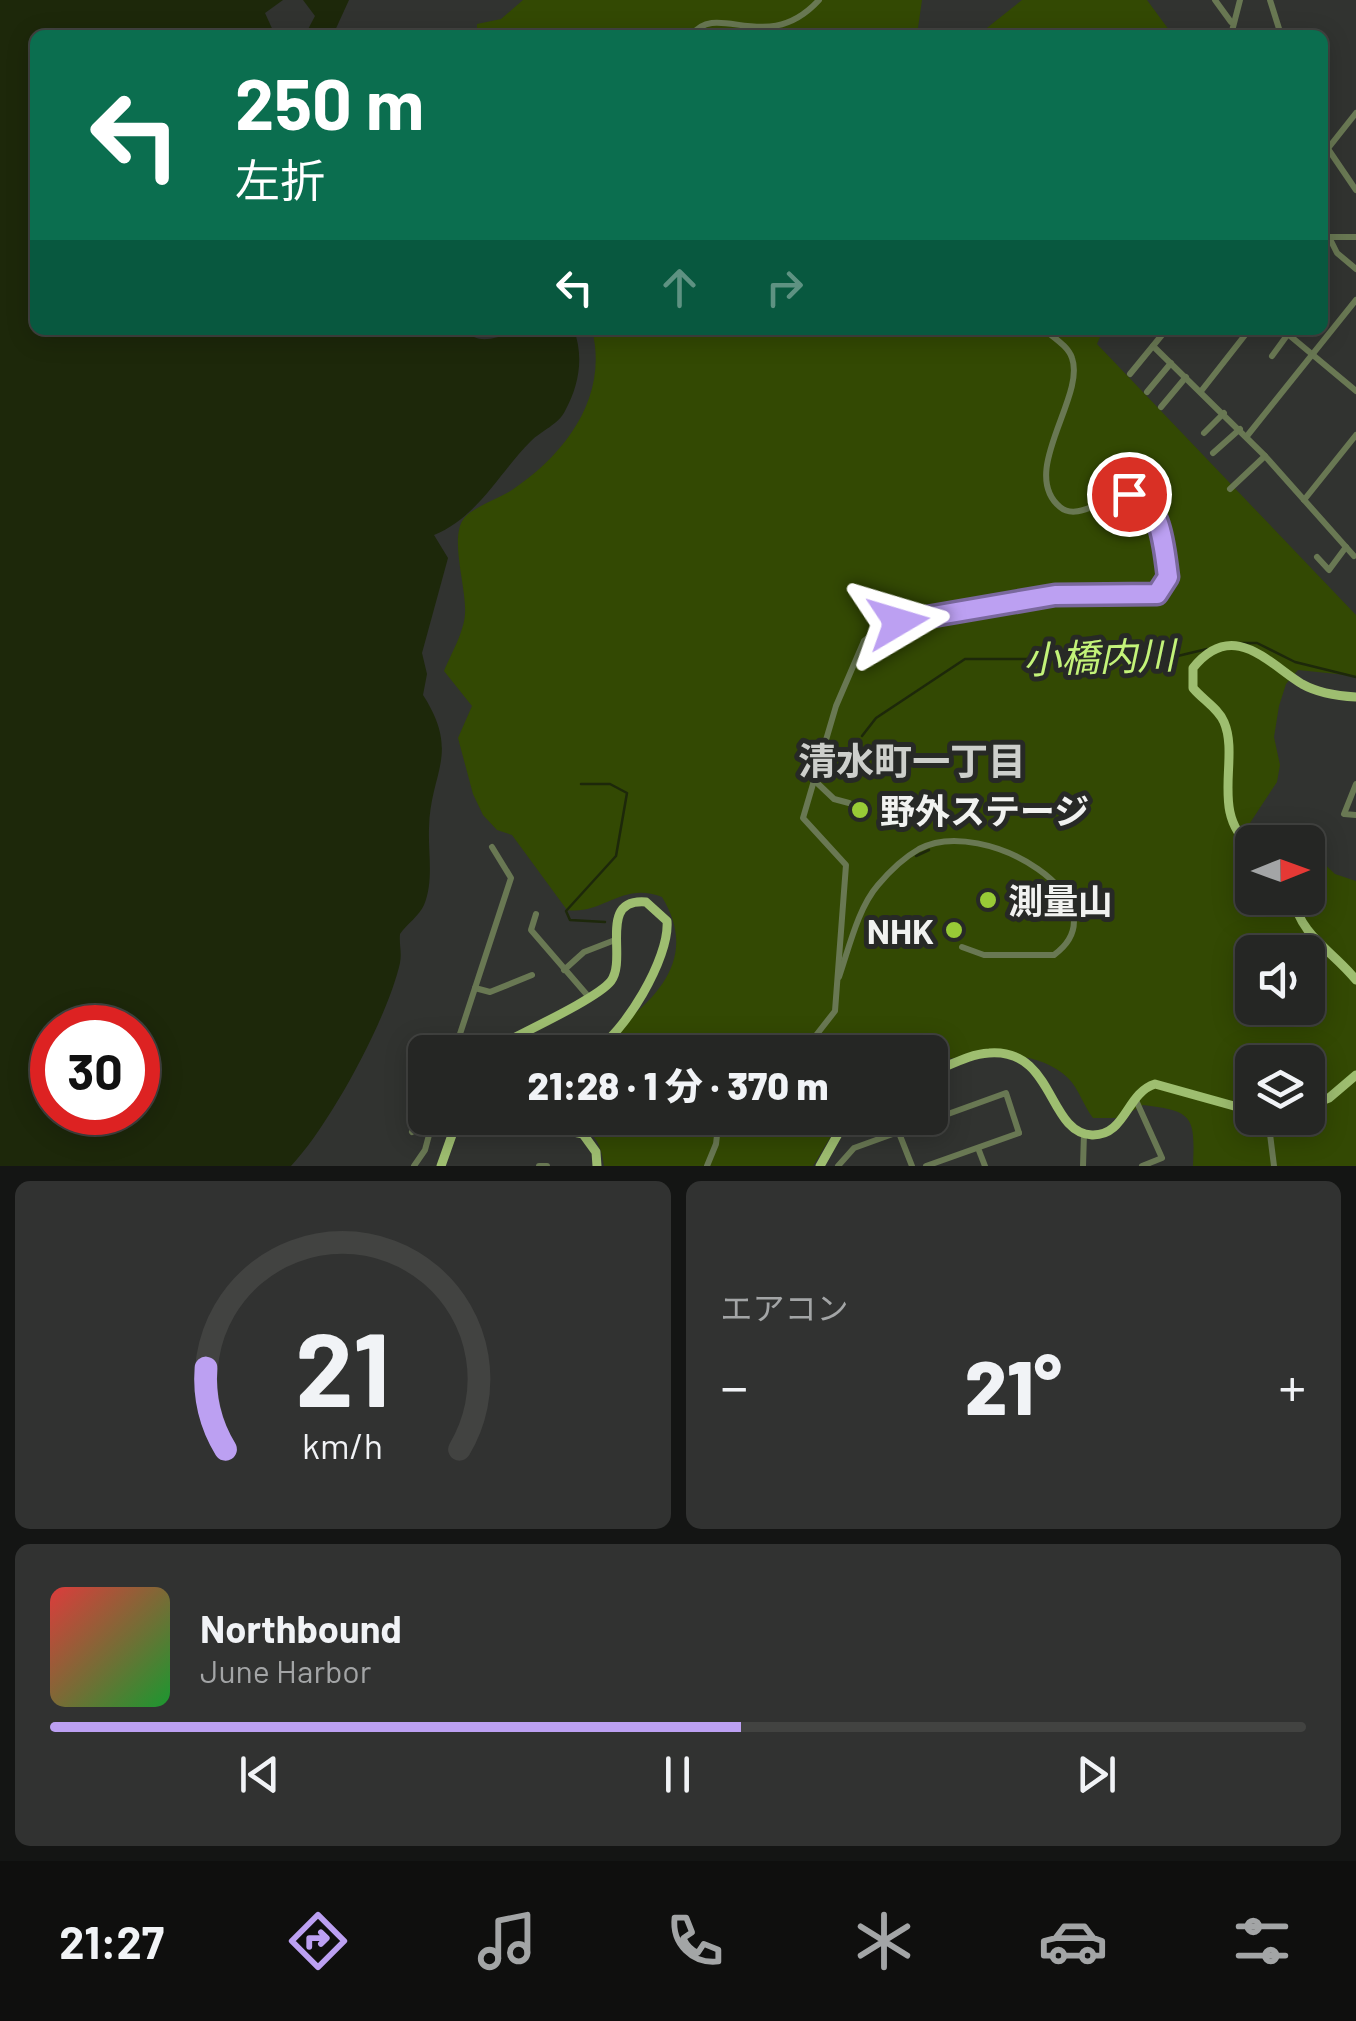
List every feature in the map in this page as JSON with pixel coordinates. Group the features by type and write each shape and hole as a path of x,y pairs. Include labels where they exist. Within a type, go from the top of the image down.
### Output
{"main road":[{"path":"1237,825 1227,792 1227,731 1223,718 1193,688 1193,668 1210,654 1228,648 1253,648 1306,686 1356,697"},
{"path":"518,1035 614,978 622,910 632,902 654,906 667,921 663,943 636,1006 614,1035"},
{"path":"1300,915 1306,932 1339,959 1356,980"},
{"path":"948,1066 979,1055 1010,1055 1040,1076 1070,1125 1084,1133 1114,1128 1134,1096 1146,1087 1167,1085 1235,1106"},
{"path":"1325,1100 1356,1075"},
{"path":"441,1166 451,1135"},
{"path":"578,1135 586,1137 596,1152 597,1166"},
{"path":"820,1166 837,1135"}],"street":[{"path":"697,30 716,19 760,27 790,25 819,0"},
{"path":"1215,0 1232,23"},
{"path":"1231,30 1240,0"},
{"path":"1270,0 1279,30"},
{"path":"1328,150 1356,114"},
{"path":"1328,155 1356,190"},
{"path":"1328,237 1356,237"},
{"path":"1328,240 1356,268"},
{"path":"1247,436 1356,300"},
{"path":"817,1035 832,1018 846,865 803,818 813,779 864,641 898,622 1055,595 1148,597 1165,586 1164,554 1148,502 1129,494 1072,512 1060,507 1049,490 1050,448 1074,369 1071,355 1050,335"},
{"path":"1130,374 1162,335"},
{"path":"1202,390 1246,335"},
{"path":"1272,356 1284,335"},
{"path":"1290,335 1355,389"},
{"path":"1154,346 1247,436 1354,556"},
{"path":"1147,392 1170,363"},
{"path":"1161,406 1187,377"},
{"path":"1204,433 1224,413"},
{"path":"1214,453 1240,429"},
{"path":"1304,500 1356,436"},
{"path":"1230,488 1266,456"},
{"path":"1316,557 1329,570 1346,547"},
{"path":"813,779 834,799 850,803"},
{"path":"1356,784 1344,814 1356,815"},
{"path":"837,983 876,886 920,848 982,843 1001,848 1042,870 1070,908 1065,944 1054,956 984,955 962,947"},
{"path":"460,1035 514,882 492,847"},
{"path":"536,914 531,930 588,996"},
{"path":"564,970 584,952 616,940"},
{"path":"475,988 490,992 532,974"},
{"path":"926,1166 1021,1132 1006,1093 948,1115"},
{"path":"1134,1096 1162,1158 1142,1166"},
{"path":"1083,1166 1084,1133"},
{"path":"414,1166 429,1135"},
{"path":"707,1166 718,1135"},
{"path":"838,1166 854,1148 893,1135"},
{"path":"900,1135 912,1166"},
{"path":"1270,1135 1274,1166"},
{"path":"978,1148 985,1166"}],"green space":[{"path":"523,0 922,0 918,30 477,30 477,24 501,19"},
{"path":"1022,0 1147,0 1169,30 984,30"},
{"path":"593,335 1101,335 1097,344 1356,615 1356,676 1298,670 1286,684 1274,737 1280,765 1277,782 1249,825 1235,825 1235,915 1325,915 1325,864 1335,874 1356,881 1356,1166 1193,1166 1192,1127 1182,1114 1143,1105 1120,1118 1093,1118 1068,1078 1053,1067 1020,1056 948,1059 948,1035 607,1035 660,987 676,946 674,923 662,897 648,893 567,910 512,835 497,830 483,815 473,794 458,738 472,706 444,671 465,614 458,549 460,526 470,513 512,490 550,459 579,421 588,400 596,354"},
{"path":"592,1135 832,1135 813,1166 604,1166"}],"shaded area":[{"path":"0,0 283,0 265,13 273,30 30,30 30,335 470,335 483,339 502,335 575,335 579,351 577,382 562,416 531,441 475,506 434,535 448,558 422,653 427,674 423,695 434,715 442,748 429,828 427,896 422,909 400,934 400,963 370,1042 291,1166 0,1166"},
{"path":"303,0 349,0 335,30 308,30 315,16"}],"waterway":[{"name":"小橋内川","path":"1239,643 1257,643 1295,662 1356,677"},
{"name":"小橋内川","path":"862,736 876,718 965,659 1165,659 1207,649"},
{"path":"581,784 610,784 627,793 616,856 566,911 570,920 605,922"},
{"path":"916,856 929,850"}],"place":[{"name":"野外ステージ","path":"860,810"},
{"name":"測量山","path":"988,900"},
{"name":"NHK","path":"954,930"}],"district":[{"name":"清水町一丁目","path":"912,760"}],"route":[{"path":"898,622 1055,595 1157,594 1168,577 1153,510 1140,496 1129,494"}]}
